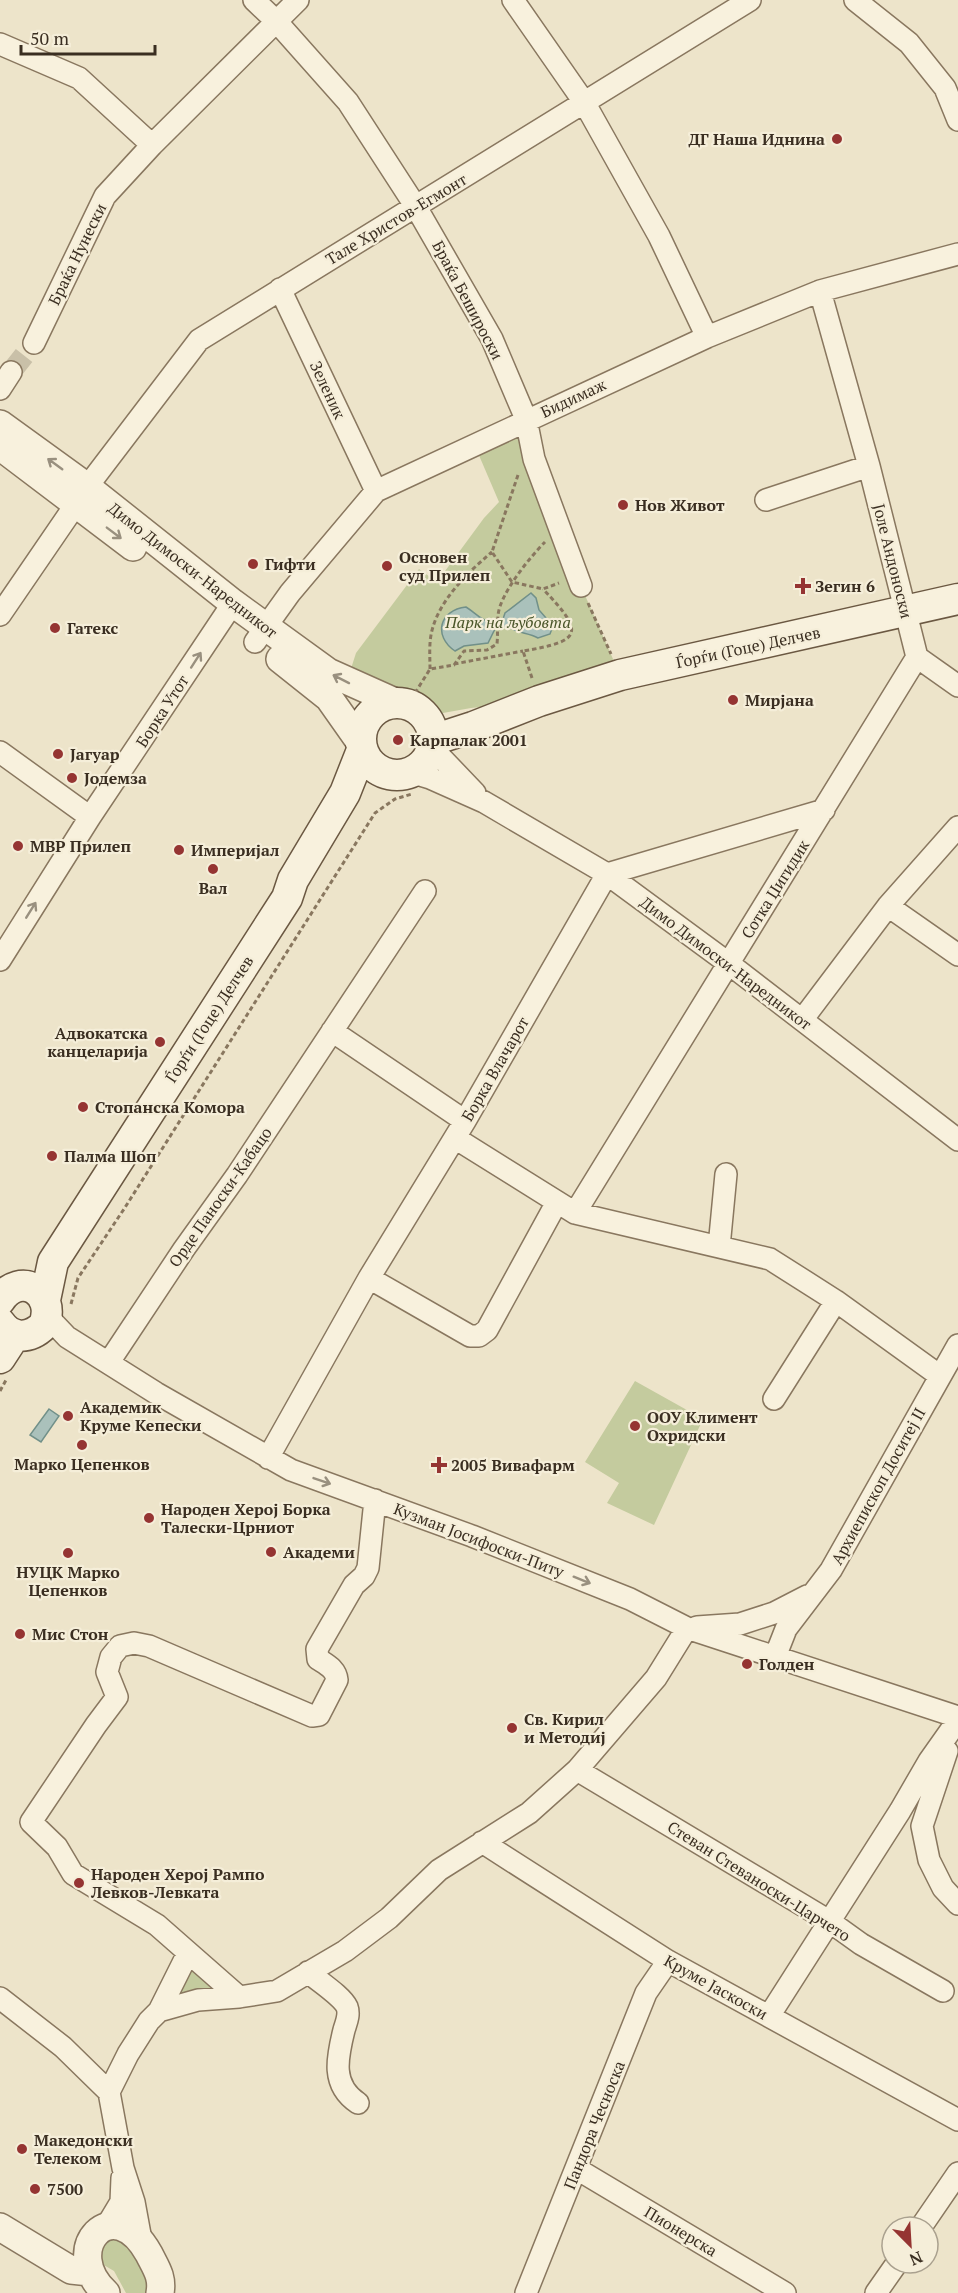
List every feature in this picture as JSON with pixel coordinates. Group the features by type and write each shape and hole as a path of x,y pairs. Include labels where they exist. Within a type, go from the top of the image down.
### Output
{"main road":[{"name":"Ѓорѓи (Гоце) Делчев","path":"419,722 471,708 539,701 620,675 905,613 958,599"},
{"path":"383,704 419,722 424,763 404,779 376,769 368,761 361,746 361,730 373,711 383,704"},
{"name":"Ѓорѓи (Гоце) Делчев","path":"23,1334 53,1262 287,898 293,880 345,793 361,746"},
{"name":"Ѓорѓи (Гоце) Делчев","path":"287,898 303,885 358,802 404,779"},
{"name":"Ѓорѓи (Гоце) Делчев","path":"8,1290 53,1262"},
{"path":"8,1290 35,1289 23,1334"}],"street":[{"name":"Браќа Бешироски","path":"254,0 276,21 348,102 416,207 492,339 526,419 534,459 579,581"},
{"name":"Браќа Нунески","path":"34,343 105,196 152,144 298,0"},
{"path":"513,0 584,102 659,237 707,336"},
{"name":"Тале Христов-Егмонт","path":"0,615 81,496 199,340 750,0"},
{"path":"855,0 909,43 945,88 958,120"},
{"path":"0,44 79,78 152,144"},
{"name":"Бидимаж","path":"260,634 290,593 376,491 707,336 820,291 958,254"},
{"name":"Зеленик","path":"280,289 376,491"},
{"name":"Јоле Андоноски","path":"820,291 869,465 917,657"},
{"name":"Димо Димоски-Наредникот","path":"0,424 81,496 260,634 329,698 361,746"},
{"name":"Димо Димоски-Наредникот","path":"0,446 81,496"},
{"path":"766,500 869,465"},
{"name":"Борка Утот","path":"0,960 90,817 228,610"},
{"name":"Димо Димоски-Наредникот","path":"260,634 419,722 484,802"},
{"path":"917,657 958,686"},
{"name":"Сотка Џигидик","path":"575,1213 917,657"},
{"path":"0,752 90,817"},
{"name":"Димо Димоски-Наредникот","path":"404,779 430,778 484,802 608,874 958,1140"},
{"path":"608,874 824,810"},
{"path":"802,1020 888,906 958,827"},
{"name":"Борка Влачарот","path":"268,1458 369,1278 460,1129 608,874"},
{"name":"Орде Паноски-Кабацо","path":"109,1362 425,891"},
{"path":"888,906 958,955"},
{"path":"332,1031 557,1202 575,1213 770,1259 836,1301 940,1376"},
{"path":"719,1246 726,1174"},
{"path":"369,1278 470,1336 480,1336 486,1330 557,1202"},
{"path":"774,1399 836,1301"},
{"name":"Кузман Јосифоски-Питу","path":"23,1334 109,1362 156,1393 291,1470 472,1536 630,1599 687,1628 958,1719"},
{"name":"Архиепископ Доситеј II","path":"775,1657 786,1629 831,1570 958,1345"},
{"path":"240,1998 156,1925 73,1874 57,1847 31,1822 117,1697 107,1672 111,1657 120,1646 134,1642 149,1646 312,1716 319,1715 337,1680 332,1668 318,1659 317,1649 354,1585 364,1576 368,1568 375,1500"},
{"name":"Архиепископ Доситеј II","path":"687,1628 740,1624 774,1613 813,1593"},
{"path":"159,2011 198,2000 240,1998 278,1991 345,1951 389,1918 440,1870 529,1813 577,1770 656,1678 687,1628"},
{"path":"958,1719 922,1826 929,1860 943,1888 958,1904"},
{"path":"769,2016 929,1761 958,1719"},
{"name":"Стеван Стеваноски-Царчето","path":"577,1770 829,1921 861,1944 943,1991"},
{"name":"Круме Јаскоски","path":"482,1842 668,1961 958,2120"},
{"path":"109,2092 128,2054 149,2021 159,2011 188,1953"},
{"name":"Пандора Чесноска","path":"526,2293 646,1993 668,1961"},
{"path":"308,1972 347,2008 348,2017 338,2057 340,2078 347,2095 358,2103"},
{"path":"0,1998 63,2047 109,2092 123,2168 135,2202 141,2240 165,2288"},
{"path":"98,2283 87,2253 98,2233 121,2202 123,2168"},
{"name":"Пионерска","path":"577,2169 785,2293"},
{"path":"929,2215 958,2174"},
{"path":"5,2230 50,2244 98,2233 118,2225 131,2230 141,2240"},
{"path":"5,2230 71,2270 98,2283"},
{"path":"876,2293 889,2275"}],"path":[{"path":"419,722 430,669 431,634 445,602 465,575 492,552 520,470 534,459"},
{"path":"454,664 464,651 487,650 497,644 498,615 512,582 544,543 563,533"},
{"path":"492,552 512,582 543,589 579,581 620,675"},
{"path":"430,669 553,646 567,639 572,631 572,624 565,612 543,589"},
{"path":"523,651 539,701"},
{"path":"0,1391 23,1334 71,1302 78,1278 375,813 395,799 404,779"}],"green space":[{"name":"Парк на љубовта","path":"526,419 577,577 620,675 539,701 471,708 426,716 408,704 395,702 347,681 356,653 419,569 437,582 484,518 499,502 475,446"},
{"path":"635,1381 703,1419 654,1525 607,1503 619,1483 585,1462"},
{"path":"188,1953 239,1997 159,2011"},
{"path":"115,2236 134,2250 140,2268 148,2274 151,2287 146,2293 126,2293 114,2271 102,2264 100,2256 102,2244"}],"water":[{"path":"531,593 536,598 539,610 553,626 550,634 538,638 508,626 495,629 488,643 464,646 455,651 444,638 442,624 450,613 457,609 466,607 487,621 496,621 503,619 505,613"},
{"path":"49,1409 59,1416 41,1442 30,1435"}],"tunnel":[{"path":"11,372 34,343"}],"place":[{"name":"ДГ Наша Иднина","path":"837,139"},
{"name":"Нов Живот","path":"623,505"},
{"name":"Гифти","path":"253,564"},
{"name":"Основен суд Прилеп","path":"387,566"},
{"name":"Зегин 6","path":"803,586"},
{"name":"Гатекс","path":"55,628"},
{"name":"Мирјана","path":"733,700"},
{"name":"Карпалак 2001","path":"398,740"},
{"name":"Јагуар","path":"58,754"},
{"name":"Јодемза","path":"72,778"},
{"name":"МВР Прилеп","path":"18,846"},
{"name":"Империјал","path":"179,850"},
{"name":"Вал","path":"213,869"},
{"name":"Адвокатска канцеларија","path":"160,1042"},
{"name":"Стопанска Комора","path":"83,1107"},
{"name":"Палма Шоп","path":"52,1156"},
{"name":"Академик Круме Кепески","path":"68,1416"},
{"name":"ООУ Климент Охридски","path":"635,1426"},
{"name":"Марко Цепенков","path":"82,1445"},
{"name":"2005 Вивафарм","path":"439,1465"},
{"name":"Народен Херој Борка Талески-Црниот","path":"149,1518"},
{"name":"Академи","path":"271,1552"},
{"name":"НУЦК Марко Цепенков","path":"68,1553"},
{"name":"Мис Стон","path":"20,1634"},
{"name":"Голден","path":"747,1664"},
{"name":"Св. Кирил и Методиј","path":"512,1728"},
{"name":"Народен Херој Рампо Левков-Левката","path":"79,1883"},
{"name":"Македонски Телеком","path":"22,2149"},
{"name":"7500","path":"35,2189"}]}
